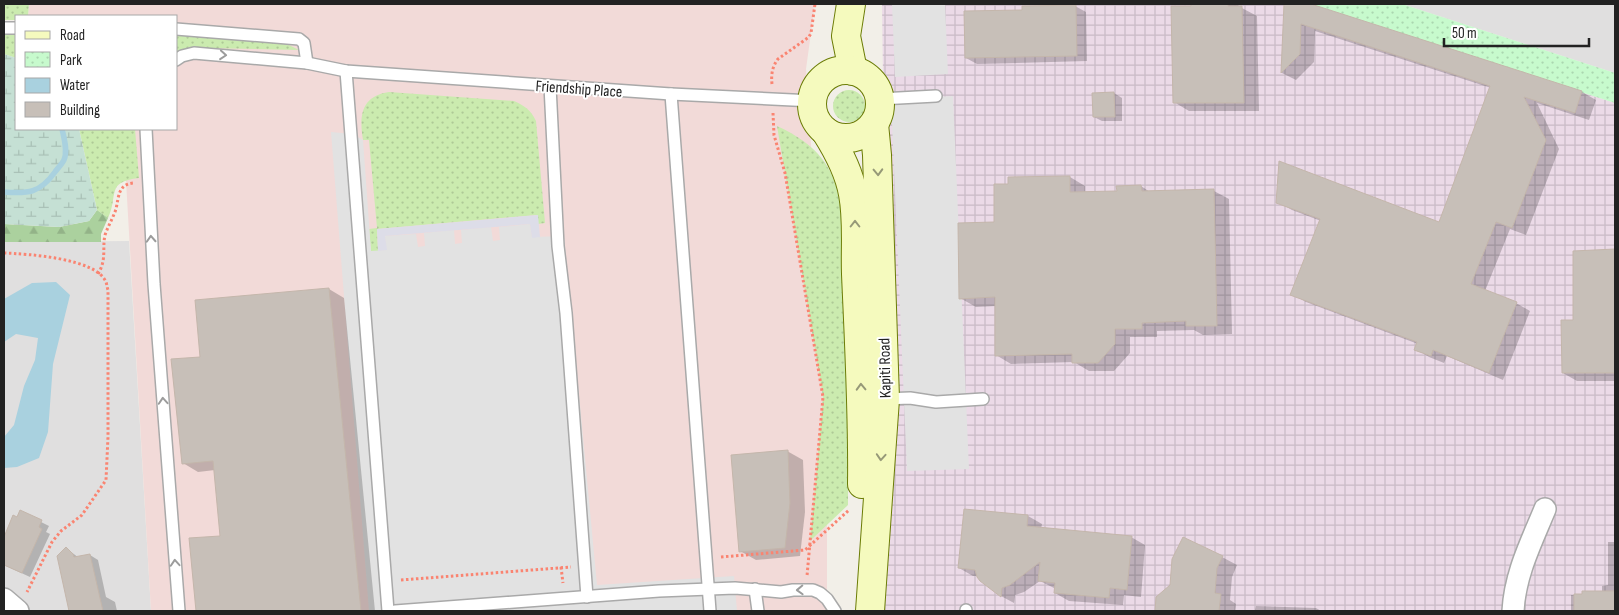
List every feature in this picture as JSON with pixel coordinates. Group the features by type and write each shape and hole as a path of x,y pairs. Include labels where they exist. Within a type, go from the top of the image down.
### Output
{"main road":[{"path":"851,4 846,36 853,71"},
{"path":"844,71 859,73 871,81 878,92 877,111 868,130 852,138 834,136 826,132 815,116 813,101 815,92 826,77 844,71"},
{"name":"Kapiti Road","path":"870,611 885,398 877,111"},
{"name":"Kapiti Road","path":"826,132 839,152 847,172 855,205 855,260 862,435 862,503 853,611"},
{"path":"862,435 885,398"}],"street":[{"path":"1513,611 1514,595 1522,564 1545,509"},
{"path":"4,600 18,611"}],"lane":[{"path":"178,29 299,39 304,43 307,63"},
{"name":"Friendship Place","path":"178,59 194,53 307,63 346,71 671,94 813,101"},
{"path":"346,71 388,611"},
{"path":"550,86 558,246 566,313 586,597"},
{"path":"671,94 710,611"},
{"path":"877,111 936,96"},
{"path":"146,130 154,284 179,611"},
{"path":"885,398 910,398 936,402 983,400"},
{"path":"395,611 709,588 736,588 781,592 813,590 827,598 835,611"},
{"path":"756,589 758,611"},
{"path":"553,599 555,611"}],"path":[{"path":"772,81 772,71 778,59 809,37 814,4"},
{"path":"774,121 774,135 785,172 823,398 807,580"},
{"path":"98,274 103,266 105,237 120,190 131,183 148,183"},
{"path":"4,253 63,259 91,269 106,281 108,290 108,437 106,480 82,515 61,531 52,542 18,611"},
{"path":"707,558 805,550 849,510"},
{"path":"385,582 584,566"}],"shaded area":[{"path":"29,4 815,4 806,69 827,388 827,611 151,611 123,130 178,130 178,15 28,15"},
{"path":"882,4 1308,4 1615,103 1615,611 885,611 888,447"},
{"path":"892,4 945,4 948,74 895,77"},
{"path":"1402,4 1615,4 1615,73"},
{"path":"953,96 969,469 907,471 891,99"},
{"path":"331,132 352,134 363,140 371,251 386,250 385,236 416,234 418,247 425,246 424,233 454,230 455,244 462,243 461,230 491,227 493,241 500,240 499,227 530,224 532,237 564,236 597,585 734,576 737,611 369,611"},
{"path":"538,215 540,237 532,238 530,224 385,236 387,250 378,251 377,229"},
{"path":"129,241 151,611 4,611 4,242"}],"green space":[{"path":"4,4 29,4 28,15 15,15 15,20 4,20"},
{"path":"1308,4 1402,4 1615,73 1615,103"},
{"path":"178,31 279,40 299,50 203,48 183,49 178,51"},
{"path":"4,34 15,34 15,58 4,54"},
{"path":"4,54 15,58 15,130 79,130 97,210 89,221 59,227 4,224"},
{"path":"849,90 861,94 865,106 861,118 849,122 837,118 833,106 837,94"},
{"path":"389,92 514,101 527,109 536,121 545,223 538,224 537,215 377,229 378,251 371,252 369,229 377,228 369,140 363,140 361,123 367,103 380,94"},
{"path":"777,126 804,141 823,160 835,183 841,213 848,442 848,505 810,541 823,397"},
{"path":"79,130 135,130 139,178 128,180 117,186 108,218 97,210"},
{"path":"97,210 108,218 101,234 101,242 4,242 4,224 59,227 89,221"}],"water":[{"path":"56,282 70,295 53,364 48,432 39,458 17,467 4,468 4,437 14,425 24,386 35,360 38,338 16,334 4,342 4,299 32,283"}],"building":[{"path":"1191,4 1242,6 1244,103 1173,103 1171,6 1191,6"},
{"path":"1284,4 1311,4 1582,91 1575,113 1524,97 1546,140 1512,228 1496,222 1471,284 1517,302 1489,373 1433,350 1431,356 1414,350 1417,342 1290,295 1320,219 1276,203 1279,161 1439,222 1490,86 1301,24 1300,54 1281,73"},
{"path":"1076,5 1077,56 965,58 964,11 1022,10 1022,6"},
{"path":"1114,92 1115,117 1093,117 1092,93"},
{"path":"1070,176 1070,192 1117,191 1116,186 1141,185 1142,191 1214,189 1217,326 1186,326 1186,321 1142,323 1142,329 1115,329 1115,344 1098,363 1072,363 1072,354 995,356 995,297 959,299 958,223 994,222 994,184 1008,184 1008,177"},
{"path":"1615,249 1615,373 1562,373 1561,320 1573,320 1573,251"},
{"path":"329,288 361,611 196,611 189,538 220,536 213,461 182,464 171,359 200,357 195,300"},
{"path":"788,450 790,503 785,548 739,552 731,455"},
{"path":"964,509 1028,515 1027,526 1132,536 1127,590 1110,588 1109,598 1054,593 1055,583 1038,581 1040,562 1010,585 1002,588 1001,597 980,581 975,570 958,568"},
{"path":"20,510 42,520 39,527 42,529 22,573 4,565 4,537 13,515 17,517"},
{"path":"1183,537 1223,556 1217,568 1215,593 1221,594 1219,611 1155,611 1156,597 1170,585 1172,559"},
{"path":"66,547 74,557 90,554 103,611 69,611 57,556"},
{"path":"1582,591 1615,591 1615,611 1574,611 1574,594 1582,594"}],"waterway":[{"path":"4,192 20,193 33,191 49,179 64,160 66,153 62,130"}]}
